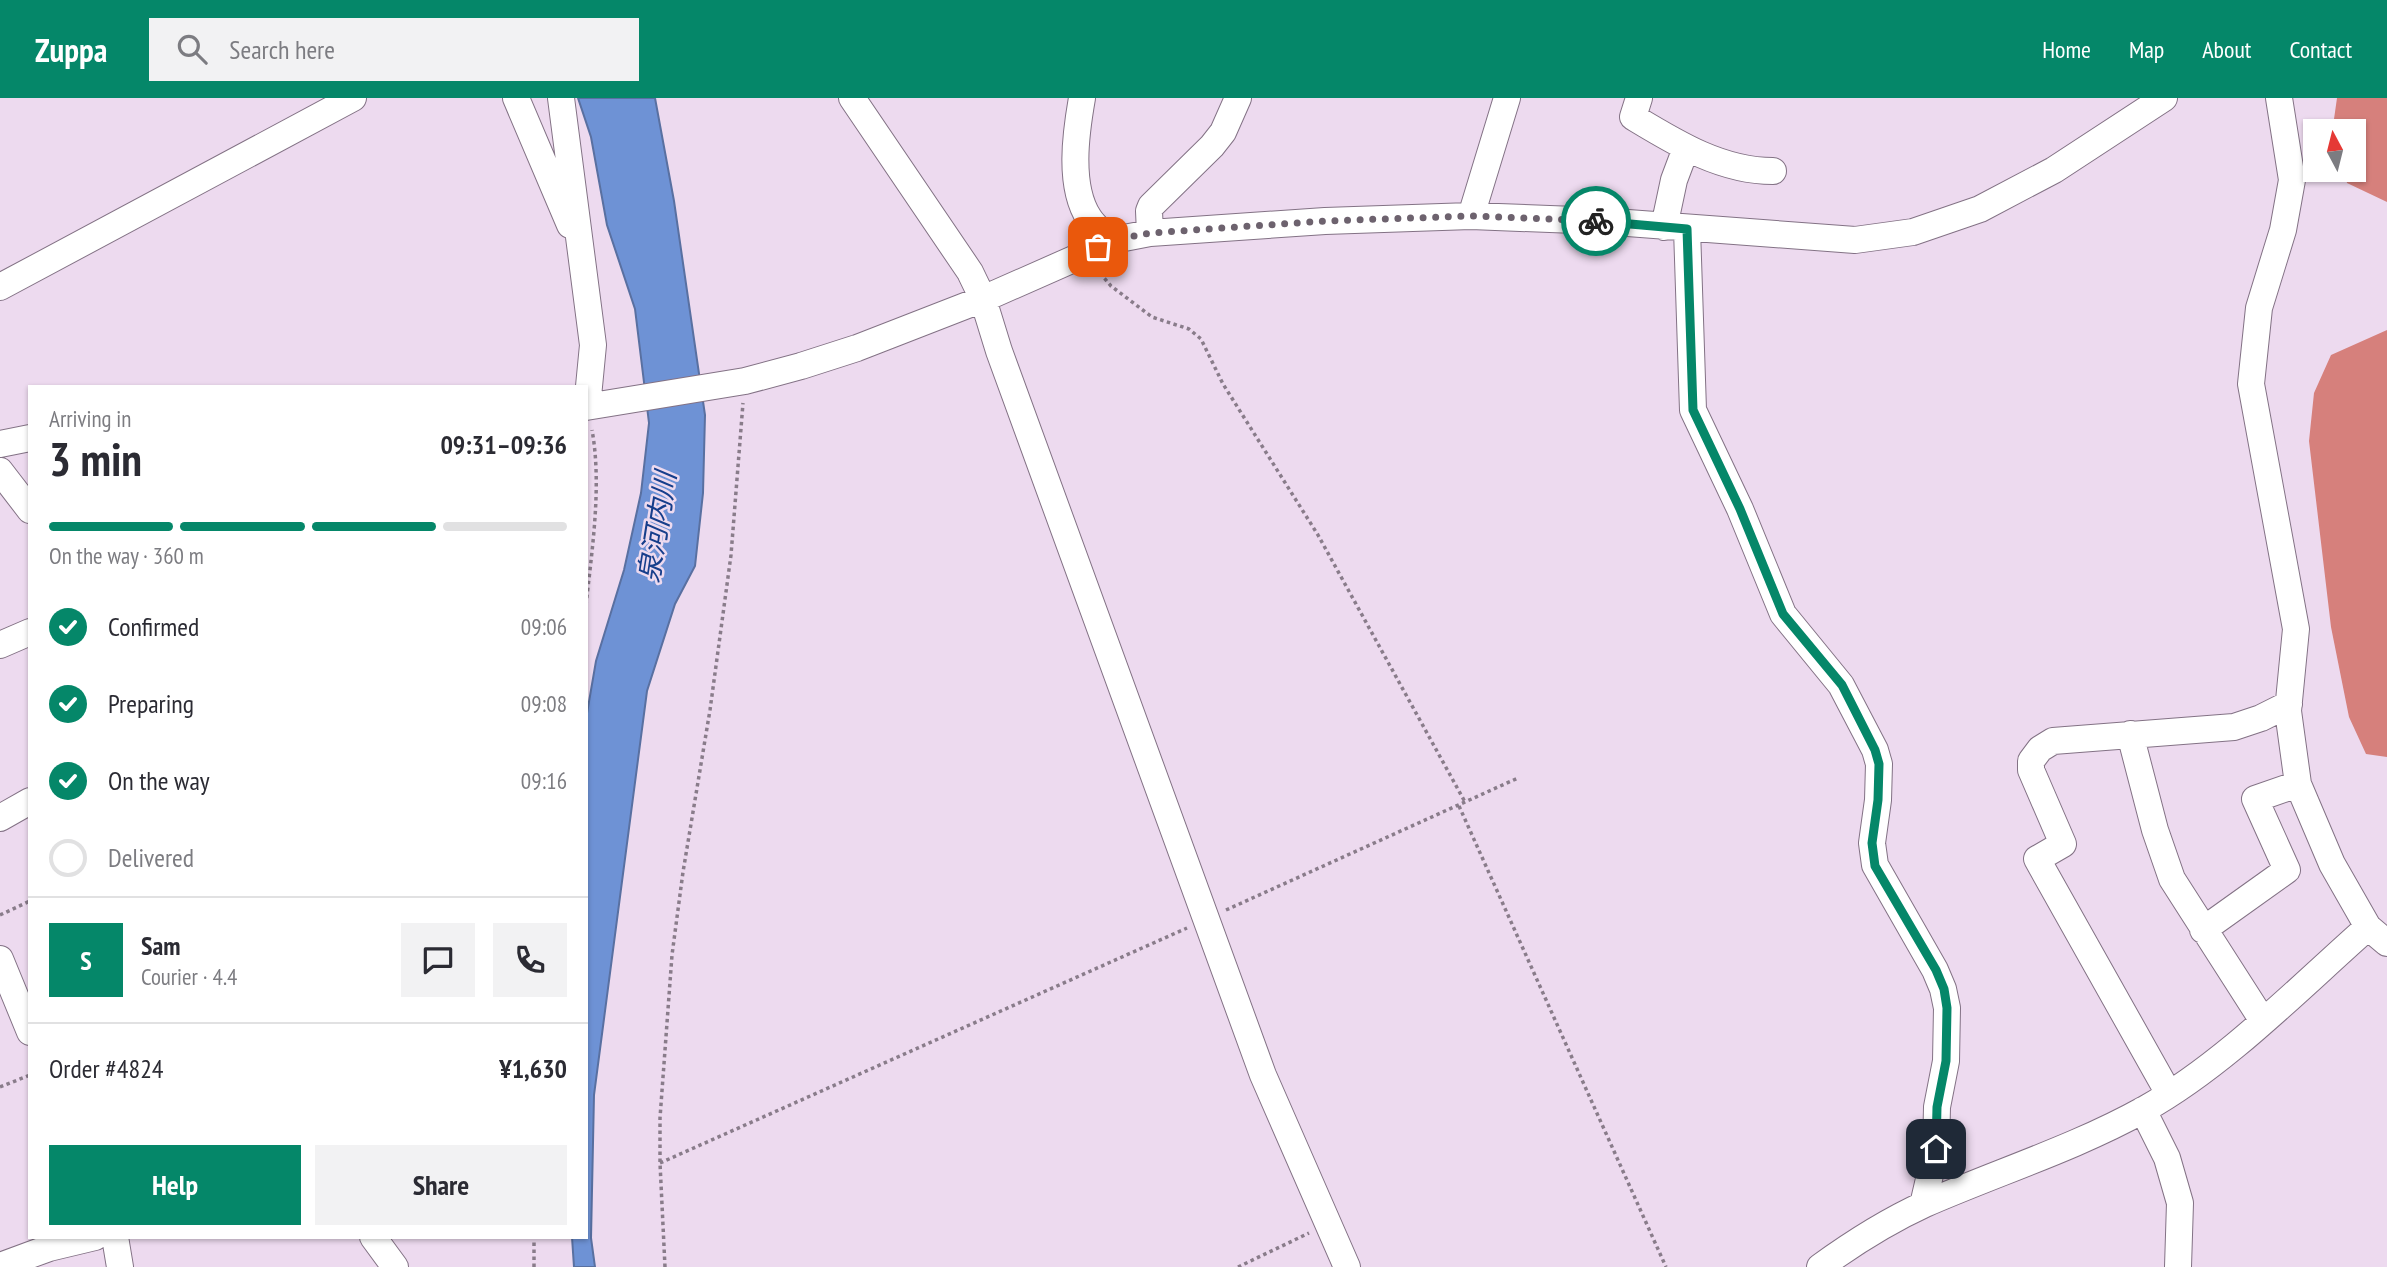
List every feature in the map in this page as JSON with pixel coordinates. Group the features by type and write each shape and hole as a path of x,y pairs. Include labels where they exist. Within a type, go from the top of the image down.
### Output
{"street":[{"path":"0,287 353,98"},
{"path":"516,98 583,255"},
{"path":"561,98 593,345 588,397"},
{"path":"852,98 970,272 983,299 1008,377 1263,1075 1347,1267"},
{"path":"1082,98 1075,138 1077,179 1088,217 1111,242"},
{"path":"1150,233 1151,206 1212,146 1223,132 1238,98"},
{"path":"1471,216 1507,98"},
{"path":"1639,98 1633,117 1686,148 1733,166 1754,171 1773,171"},
{"path":"588,407 739,382 856,348 983,299 1111,242 1150,233 1325,221 1471,216 1601,221 1855,240 1913,232 1980,209 2054,170 2164,98"},
{"path":"1820,1267 1860,1239 1923,1205 2045,1156 2143,1110 2200,1073 2263,1021 2378,935 2332,864 2298,784 2289,704 2296,629 2250,384 2259,308 2283,230 2292,180 2279,98"},
{"path":"1686,148 1674,180 1693,410 1740,509 1783,614 1842,685 1875,750 1879,764 1878,800 1872,843 1875,866 1936,970 1944,989 1947,1008 1946,1061 1937,1107 1936,1149 1923,1205"},
{"path":"0,444 28,438"},
{"path":"0,471 28,507"},
{"path":"0,645 28,633"},
{"path":"2169,1094 2037,859 2063,844 2031,770 2031,761 2040,749 2053,741 2234,727 2261,718 2289,704"},
{"path":"2130,734 2155,830 2172,879 2263,1021"},
{"path":"2203,930 2287,870 2255,799 2298,784"},
{"path":"0,818 28,802"},
{"path":"0,959 28,1027"},
{"path":"2143,1110 2167,1158 2180,1203 2178,1267"},
{"path":"0,1266 49,1248 87,1239"},
{"path":"114,1239 120,1267"},
{"path":"374,1239 395,1267"}],"path":[{"path":"1084,253 1111,286 1152,317 1189,329 1201,339 1223,384 1318,535 1465,802"},
{"path":"665,1267 660,1118 672,955 710,710 730,555 739,382"},
{"path":"588,412 597,455 588,587"},
{"path":"660,1163 1518,778"},
{"path":"1459,805 1666,1267"},
{"path":"0,915 28,902"},
{"path":"0,1087 28,1076"},
{"path":"1238,1267 1328,1224"},
{"path":"534,1239 534,1267"}],"shaded area":[{"path":"2337,98 2387,98 2387,202 2347,183 2366,182 2366,119 2334,119"},
{"path":"2387,330 2387,757 2366,754 2349,717 2331,627 2309,441 2314,393 2331,355"}],"water":[{"name":"泉河内川","path":"578,98 655,98 674,201 705,415 703,493 695,566 675,604 647,691 594,1095 591,1238 595,1267 574,1267 572,1239 588,1239 588,707 596,661 624,570 641,493 649,423 635,309 607,225 591,137"}],"way so far":[{"path":"1098,247 1119,239 1150,233 1325,221 1471,216 1596,221"}],"route":[{"path":"1596,221 1687,229 1693,410 1740,509 1783,614 1842,685 1875,750 1879,764 1878,800 1872,843 1875,866 1936,970 1944,989 1947,1008 1946,1061 1937,1107 1936,1149"}]}
